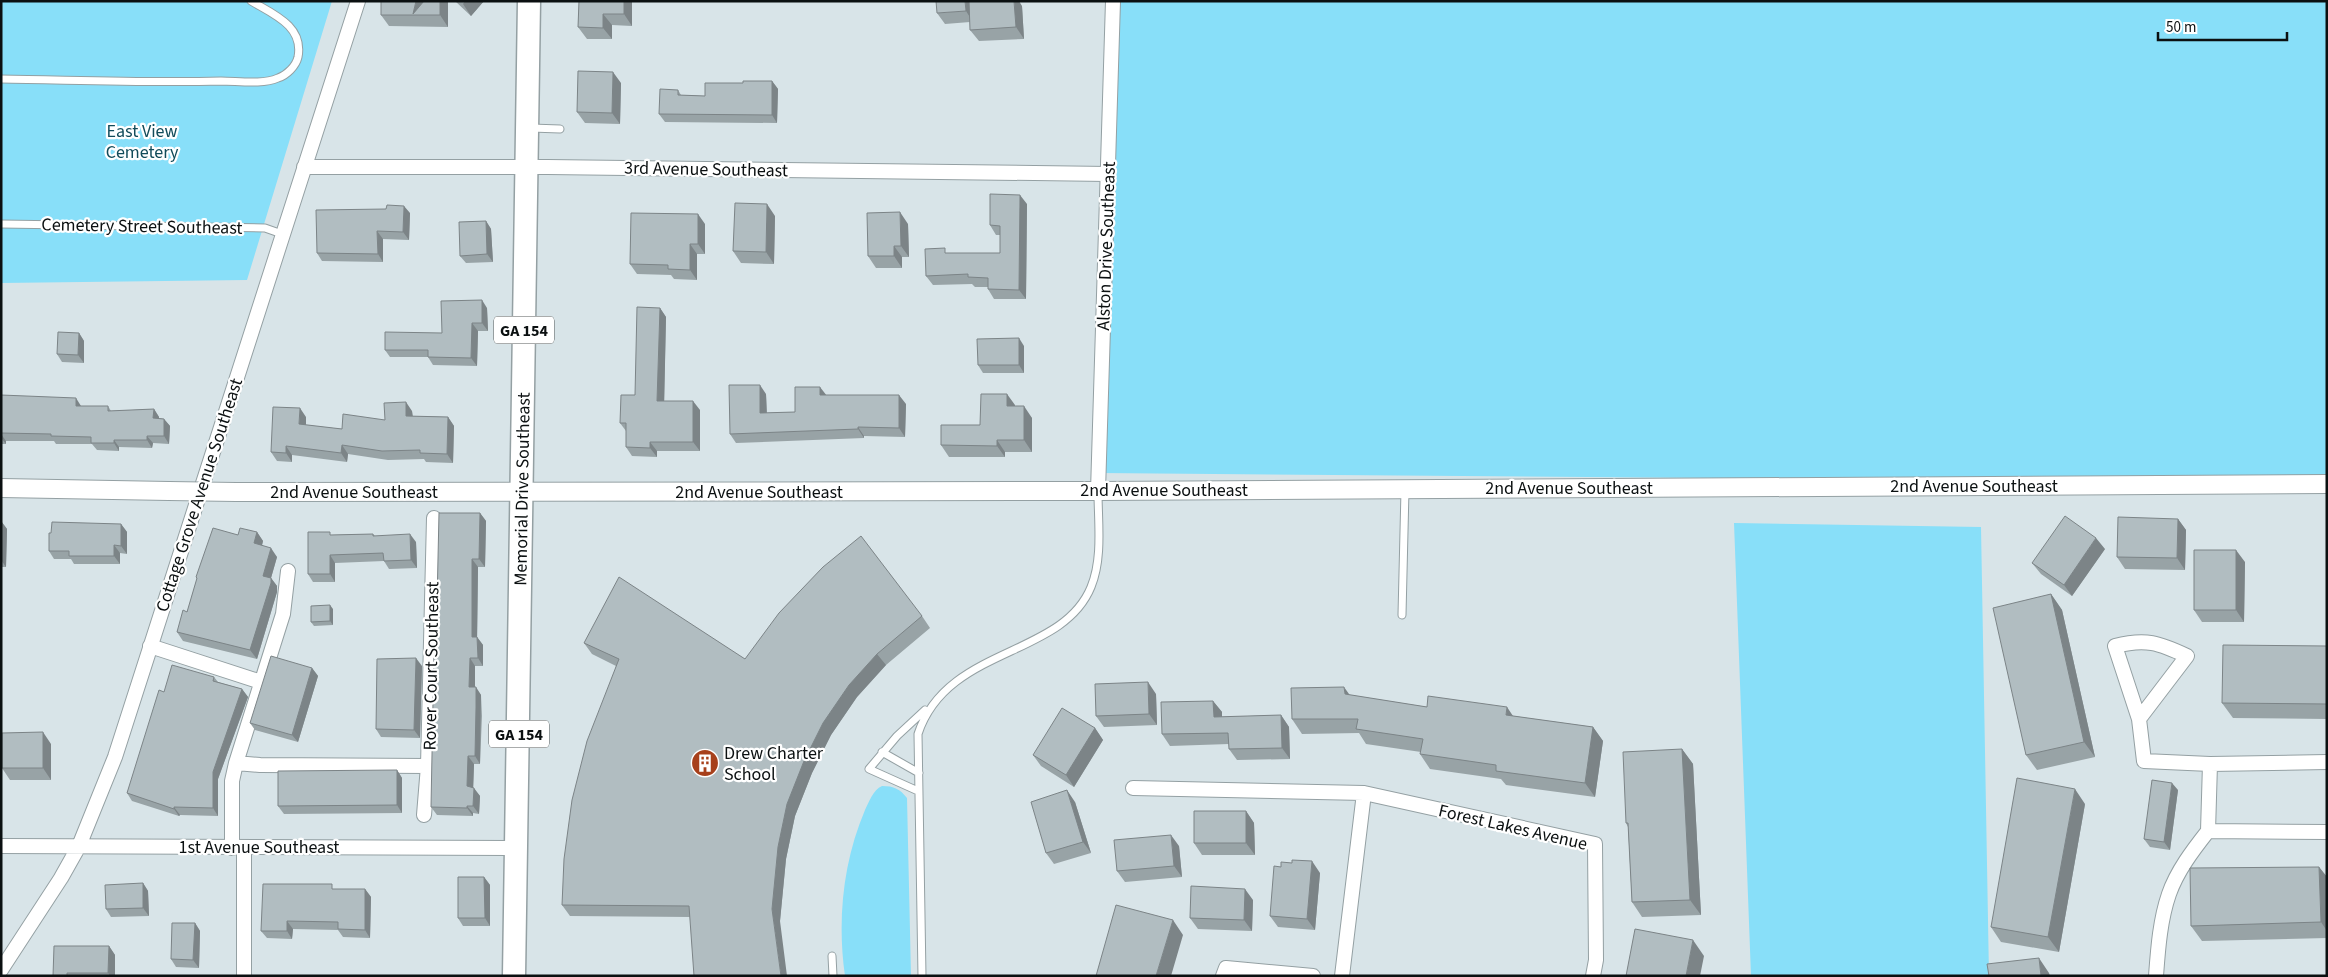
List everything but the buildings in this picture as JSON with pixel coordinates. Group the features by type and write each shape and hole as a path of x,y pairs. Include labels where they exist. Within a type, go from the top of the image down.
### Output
{"main road":[{"name":"Memorial Drive Southeast","path":"514,976 528,1"}],"street":[{"name":"Cottage Grove Avenue Southeast","path":"1,970 61,878 79,846 115,756 358,1"},
{"name":"Alston Drive Southeast","path":"1098,491 1113,1"},
{"name":"3rd Avenue Southeast","path":"304,167 1108,174"},
{"name":"2nd Avenue Southeast","path":"1,488 236,492 522,493 2327,484"},
{"name":"Rover Court Southeast","path":"424,814 428,766 434,518"},
{"path":"244,976 238,848 232,781 283,614 288,570"},
{"path":"2139,719 2187,656 2160,643 2134,641 2115,646 2139,719 2144,761 2210,764 2327,762"},
{"path":"150,646 261,682"},
{"path":"236,763 428,766"},
{"path":"2156,976 2159,939 2169,894 2186,861 2208,831 2210,764"},
{"name":"Forest Lakes Avenue","path":"1134,788 1364,793 1595,844 1596,960 1593,976"},
{"path":"1342,976 1364,793"},
{"path":"2208,831 2327,832"},
{"name":"1st Avenue Southeast","path":"1,846 517,848"},
{"path":"1223,976 1226,968 1313,976"}],"lane":[{"path":"1,79 208,82 278,78 292,69 297,59 299,49 296,34 285,21 251,1"},
{"path":"526,128 560,129"},
{"name":"Cemetery Street Southeast","path":"1,224 265,228 282,234"},
{"path":"1402,615 1405,489"},
{"path":"918,791 869,770 882,752 954,682 971,670 1030,642 1073,613 1090,588 1095,570 1098,491"},
{"path":"922,976 918,734 923,718 931,705"},
{"path":"882,752 919,773"},
{"path":"832,956 833,976"}],"green space":[{"name":"East View Cemetery","path":"1,1 332,1 247,280 1,283"},
{"path":"1119,1 2327,1 2327,483 1099,473"},
{"path":"1734,523 1981,527 1989,976 1751,976"},
{"path":"882,786 896,789 907,798 911,976 845,976 842,913 851,850 865,810 874,793"}],"place":[{"name":"Drew Charter School","path":"705,763"}]}
